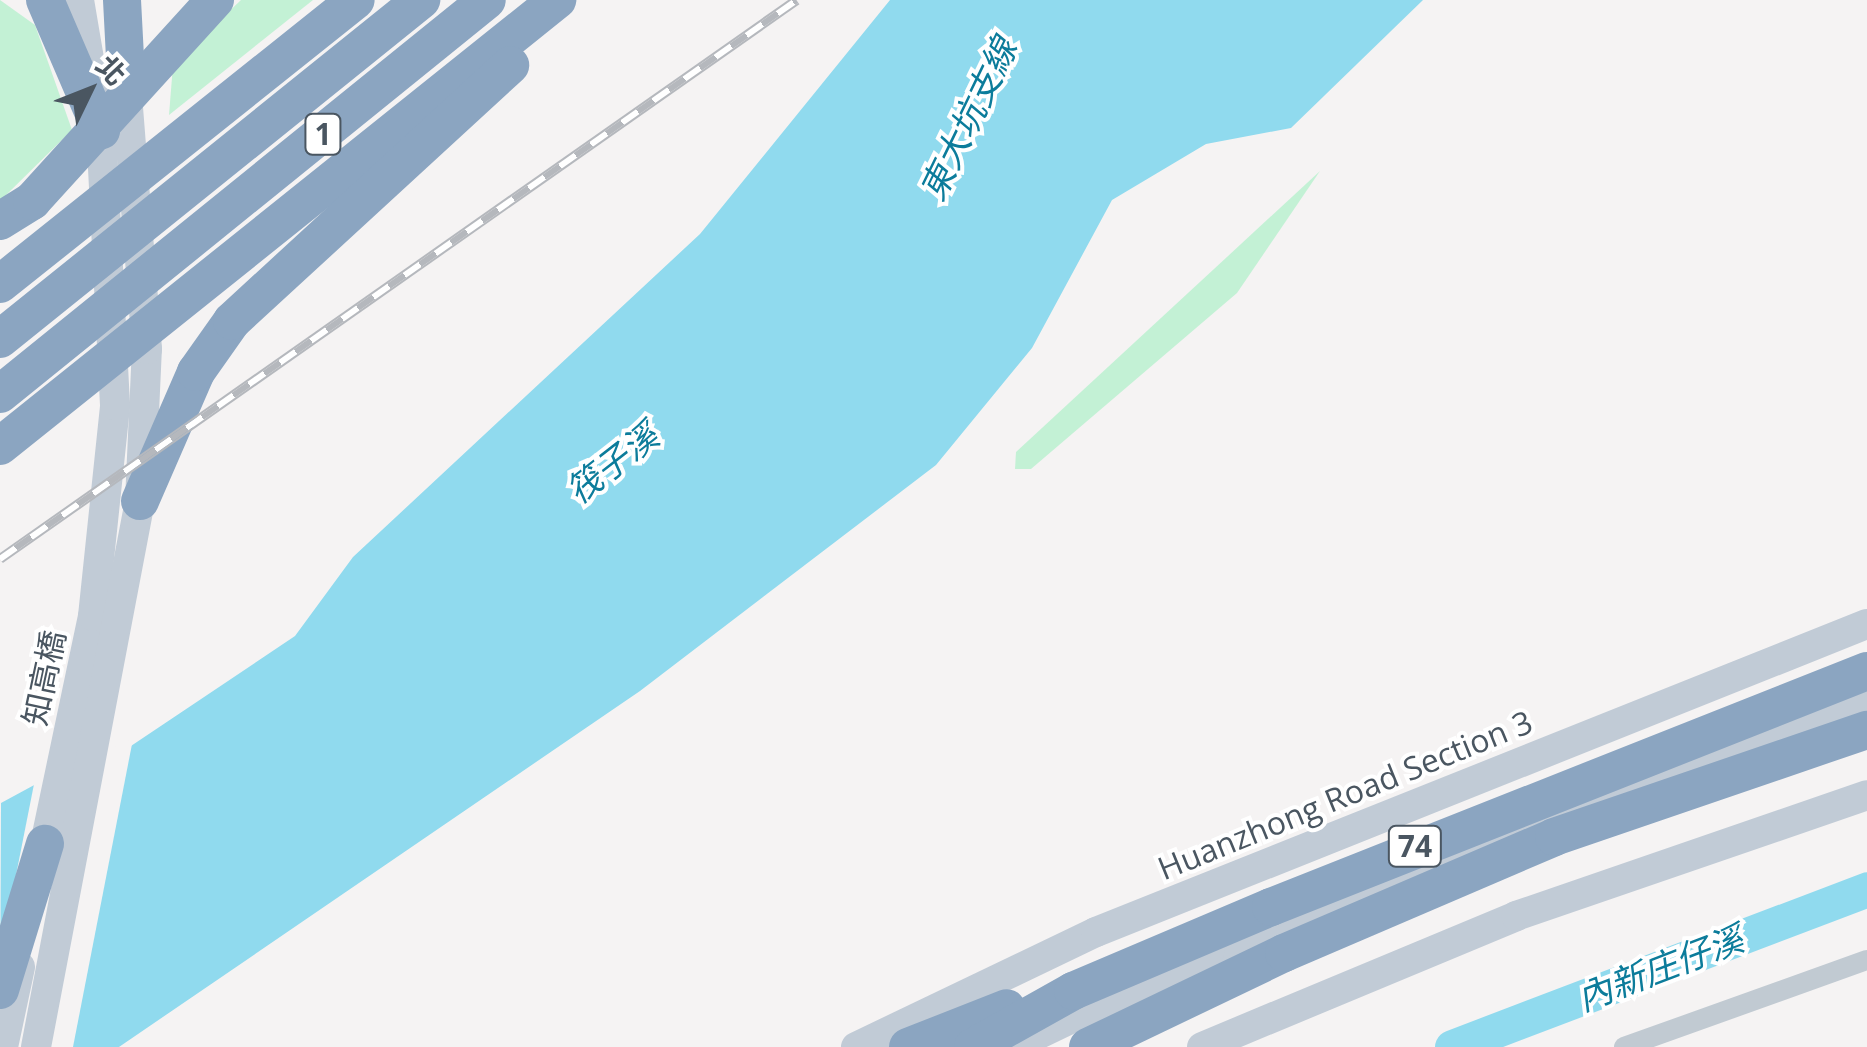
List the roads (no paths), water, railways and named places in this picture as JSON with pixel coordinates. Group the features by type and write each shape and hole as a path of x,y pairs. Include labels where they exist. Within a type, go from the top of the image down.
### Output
{"highway":[{"path":"45,0 100,130"},
{"path":"122,0 126,76"},
{"path":"0,221 32,201 215,0"},
{"path":"0,284 356,0"},
{"name":"1","path":"0,339 421,0"},
{"name":"1","path":"0,394 83,332 487,0"},
{"path":"0,446 556,0"},
{"path":"140,500 196,372 232,321 576,0"},
{"name":"74","path":"973,1047 1073,991 1464,825 1867,671"},
{"name":"74","path":"1088,1047 1284,953 1554,837 1867,730"},
{"path":"0,990 45,844"},
{"path":"908,1047 1002,1010 1073,991"}],"street":[{"path":"79,0 100,130 115,404 104,621"},
{"path":"104,621 140,500 147,349 126,76 110,0"},
{"name":"知高橋","path":"3,1047 45,844 104,621"},
{"name":"知高橋","path":"36,1047 104,621"},
{"name":"Huanzhong Road Section 3","path":"856,1047 1096,932 1867,624"},
{"path":"1012,1047 1273,920 1541,809 1867,691"},
{"path":"1038,1047 1279,933 1546,821 1867,704"},
{"path":"1202,1047 1516,916 1867,795"},
{"path":"1624,1047 1867,960"}],"water":[{"path":"890,0 1423,0 1291,128 1206,144 1112,200 1032,348 936,465 640,691 119,1047 0,1047 1,803 73,764 116,756 295,636 353,557 700,234"}],"waterway":[{"name":"內新庄仔溪","path":"1452,1047 1867,889"}],"railway":[{"path":"0,559 797,0"}],"water label":[{"name":"東大坑支線","path":"968,119"},
{"name":"筏子溪","path":"612,463"}]}
